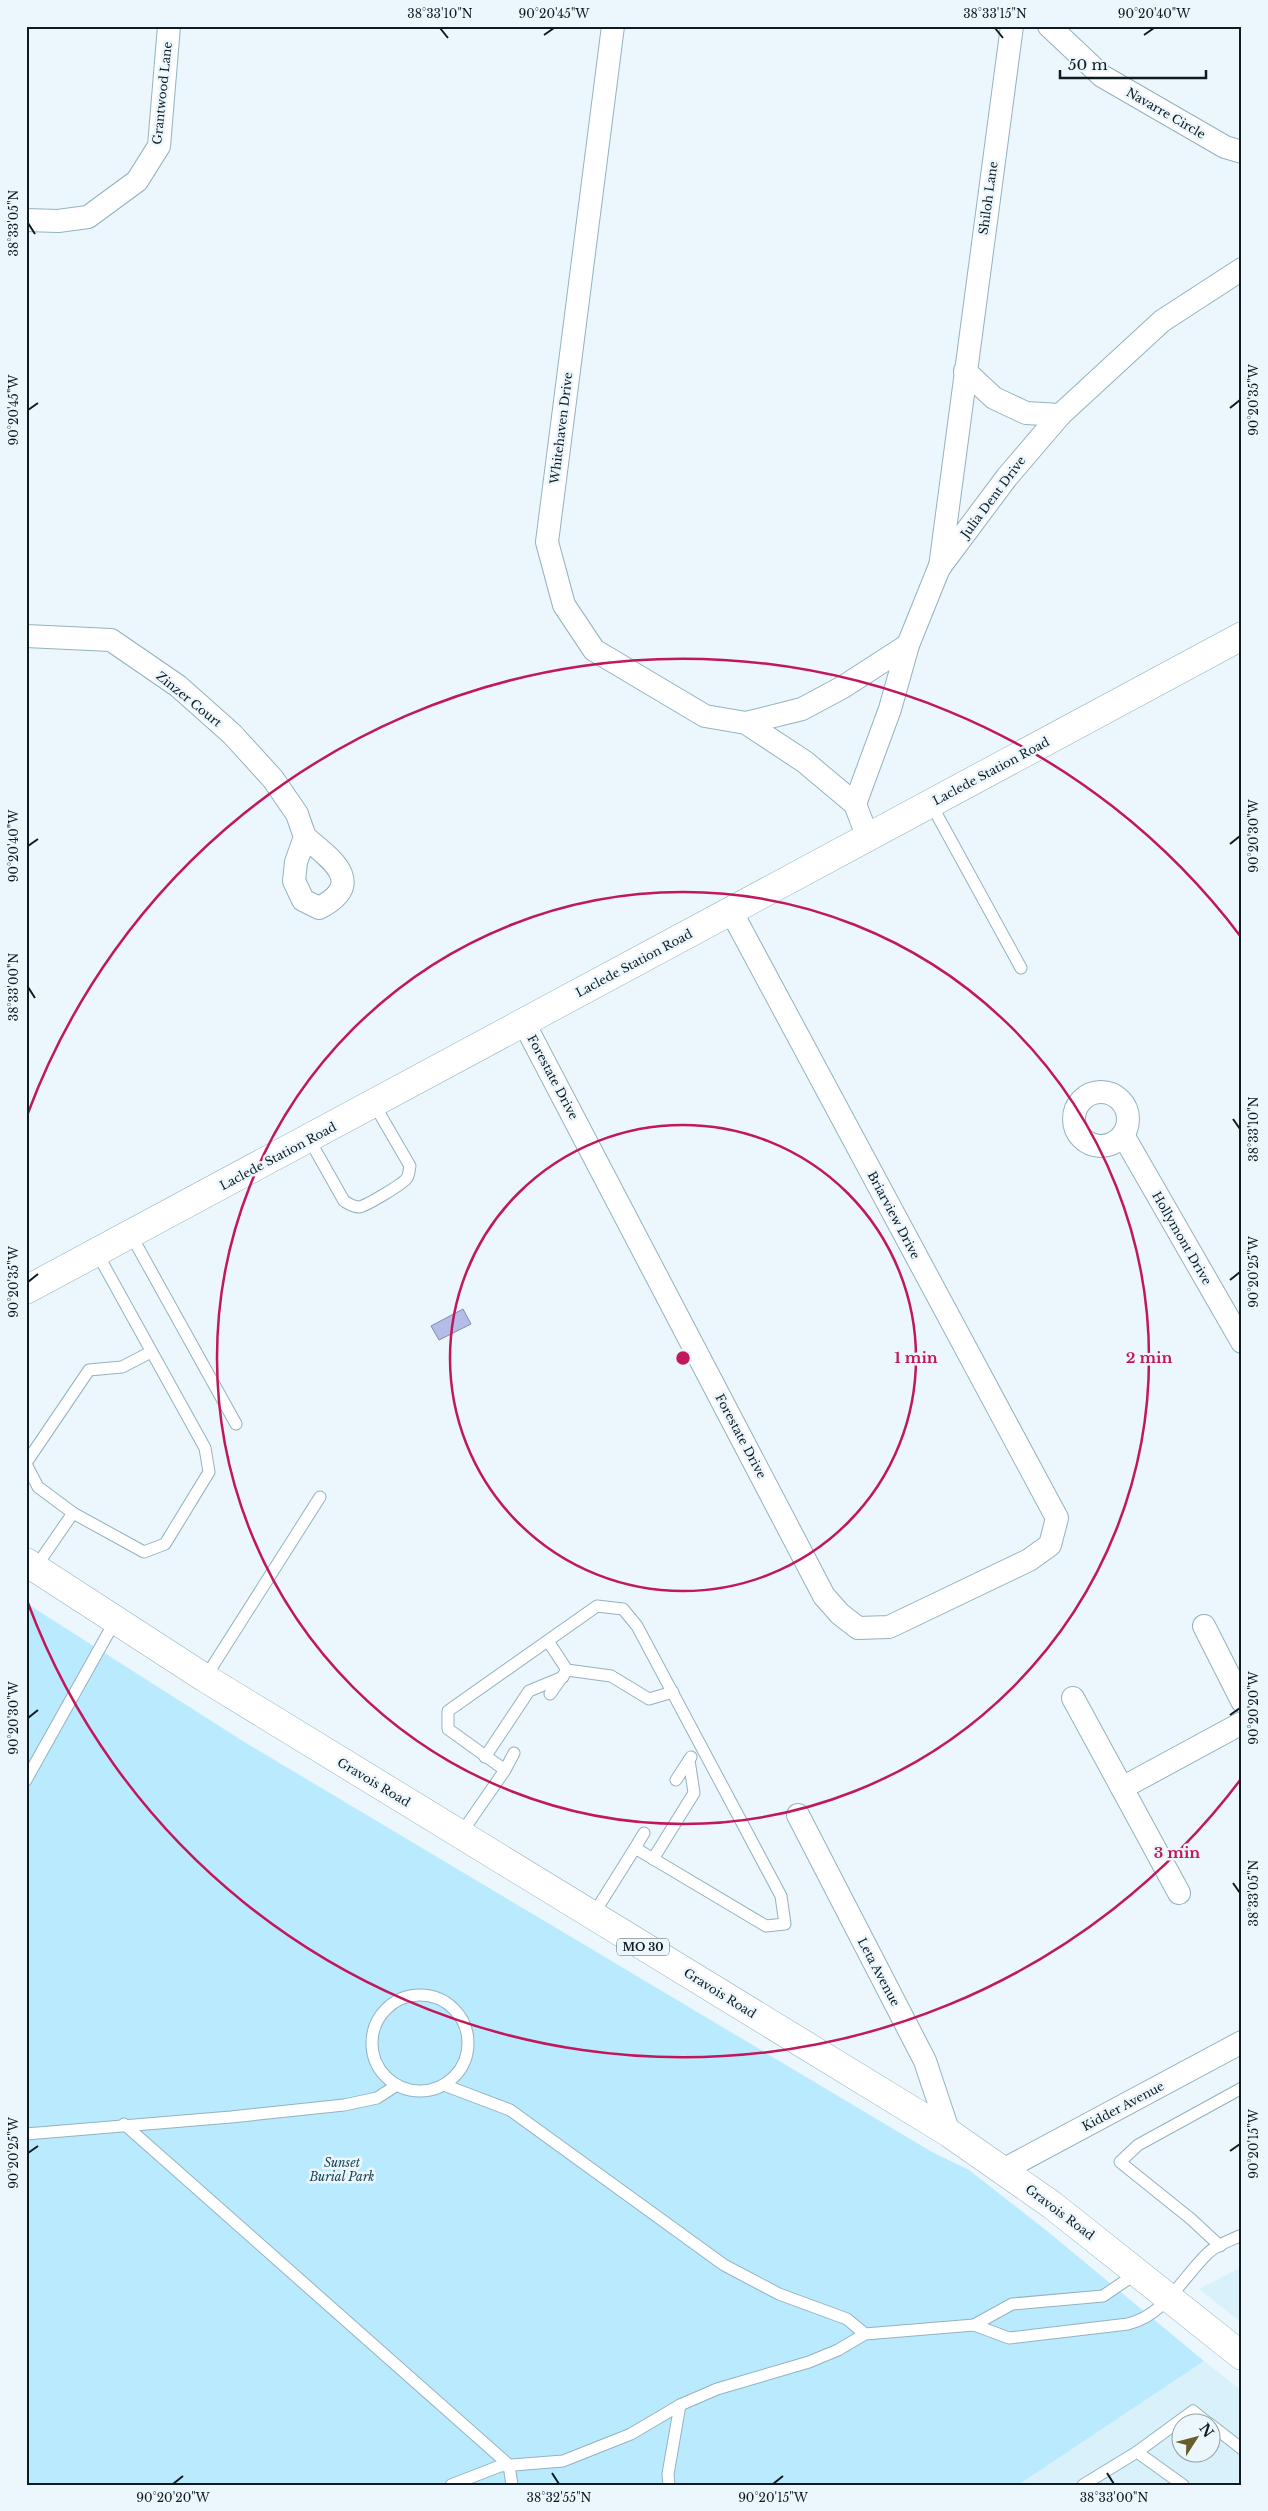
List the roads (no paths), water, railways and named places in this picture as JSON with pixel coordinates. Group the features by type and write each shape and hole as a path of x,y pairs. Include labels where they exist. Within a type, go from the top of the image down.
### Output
{"main road":[{"name":"Laclede Station Road","path":"26,1290 1242,636"},
{"name":"Gravois Road","path":"31,1565 205,1678 592,1917 949,2133 1003,2170 1138,2272 1242,2356"}],"street":[{"name":"Grantwood Lane","path":"26,220 58,221 88,218 136,181 159,146 169,26"},
{"name":"Whitehaven Drive","path":"613,26 546,542 564,605 594,650 705,716 746,723 802,709 843,687 908,645"},
{"name":"Shiloh Lane","path":"939,568 1012,26"},
{"name":"Navarre Circle","path":"1049,26 1102,76 1225,147 1242,152"},
{"name":"Julia Dent Drive","path":"855,804 890,709 908,645 939,568 1006,477 1060,415 1162,321 1242,270"},
{"path":"965,371 994,398 1026,413 1060,415"},
{"name":"Zinzer Court","path":"30,640 111,640 178,686 232,734 273,779 297,814 305,837"},
{"name":"Whitehaven Drive","path":"746,723 805,762 855,804 868,838"},
{"name":"Briarview Drive","path":"731,911 1057,1518"},
{"name":"Forestate Drive","path":"524,1023 824,1596 840,1614 858,1628 889,1627 1029,1560 1050,1545 1057,1518"},
{"name":"Hollymont Drive","path":"1123,1135 1242,1342"},
{"path":"1204,1626 1242,1701"},
{"path":"1073,1698 1179,1893"},
{"path":"1122,1788 1242,1723"},
{"name":"Leta Avenue","path":"798,1815 925,2061 949,2133"},
{"name":"Kidder Avenue","path":"1003,2170 1242,2042"}],"lane":[{"path":"931,804 1022,968"},
{"path":"309,1139 344,1201 351,1206 361,1207 401,1183 409,1172 410,1166 374,1104"},
{"path":"131,1234 236,1424"},
{"path":"97,1253 205,1448 209,1472 165,1544 144,1552 73,1513 38,1488 26,1463 89,1370 122,1367 151,1352"},
{"path":"205,1678 320,1497"},
{"path":"31,1565 73,1513"},
{"path":"505,1770 448,1729 448,1711 597,1606 623,1609 637,1626 781,1896 785,1924 766,1926 635,1848"},
{"path":"26,1780 115,1621"},
{"path":"548,1641 565,1674"},
{"path":"550,1694 565,1674"},
{"path":"485,1757 529,1692 565,1674 611,1676 649,1698 673,1692"},
{"path":"676,1780 700,1744"},
{"path":"460,1835 505,1770 514,1753"},
{"path":"653,1859 694,1793 689,1760"},
{"path":"592,1917 644,1833"},
{"path":"413,1996 427,1996 441,2000 453,2009 462,2021 467,2042 463,2064 455,2076 444,2085 420,2091 397,2085 385,2076 377,2063 372,2049 373,2034 378,2020 398,2000 413,1996"},
{"path":"26,2134 124,2124 231,2117 344,2105 376,2098 397,2085"},
{"path":"444,2085 510,2110 724,2265 779,2294 847,2319 865,2334"},
{"path":"1220,2246 1191,2219 1120,2162 1138,2145 1242,2088"},
{"path":"124,2124 509,2465 512,2485"},
{"path":"974,2324 1009,2338 1142,2321 1170,2298 1209,2252 1242,2235"},
{"path":"451,2485 473,2475 509,2465 563,2461 632,2434 680,2406 717,2389 810,2362 838,2350 865,2334 974,2324 1012,2304 1103,2296 1138,2272"},
{"path":"669,2485 668,2474 680,2406"},
{"path":"1084,2485 1137,2452 1170,2428"},
{"path":"1220,2432 1242,2449"},
{"path":"1137,2452 1184,2485"}],"park label":[{"name":"Sunset Burial Park","path":"342,2169"}]}
